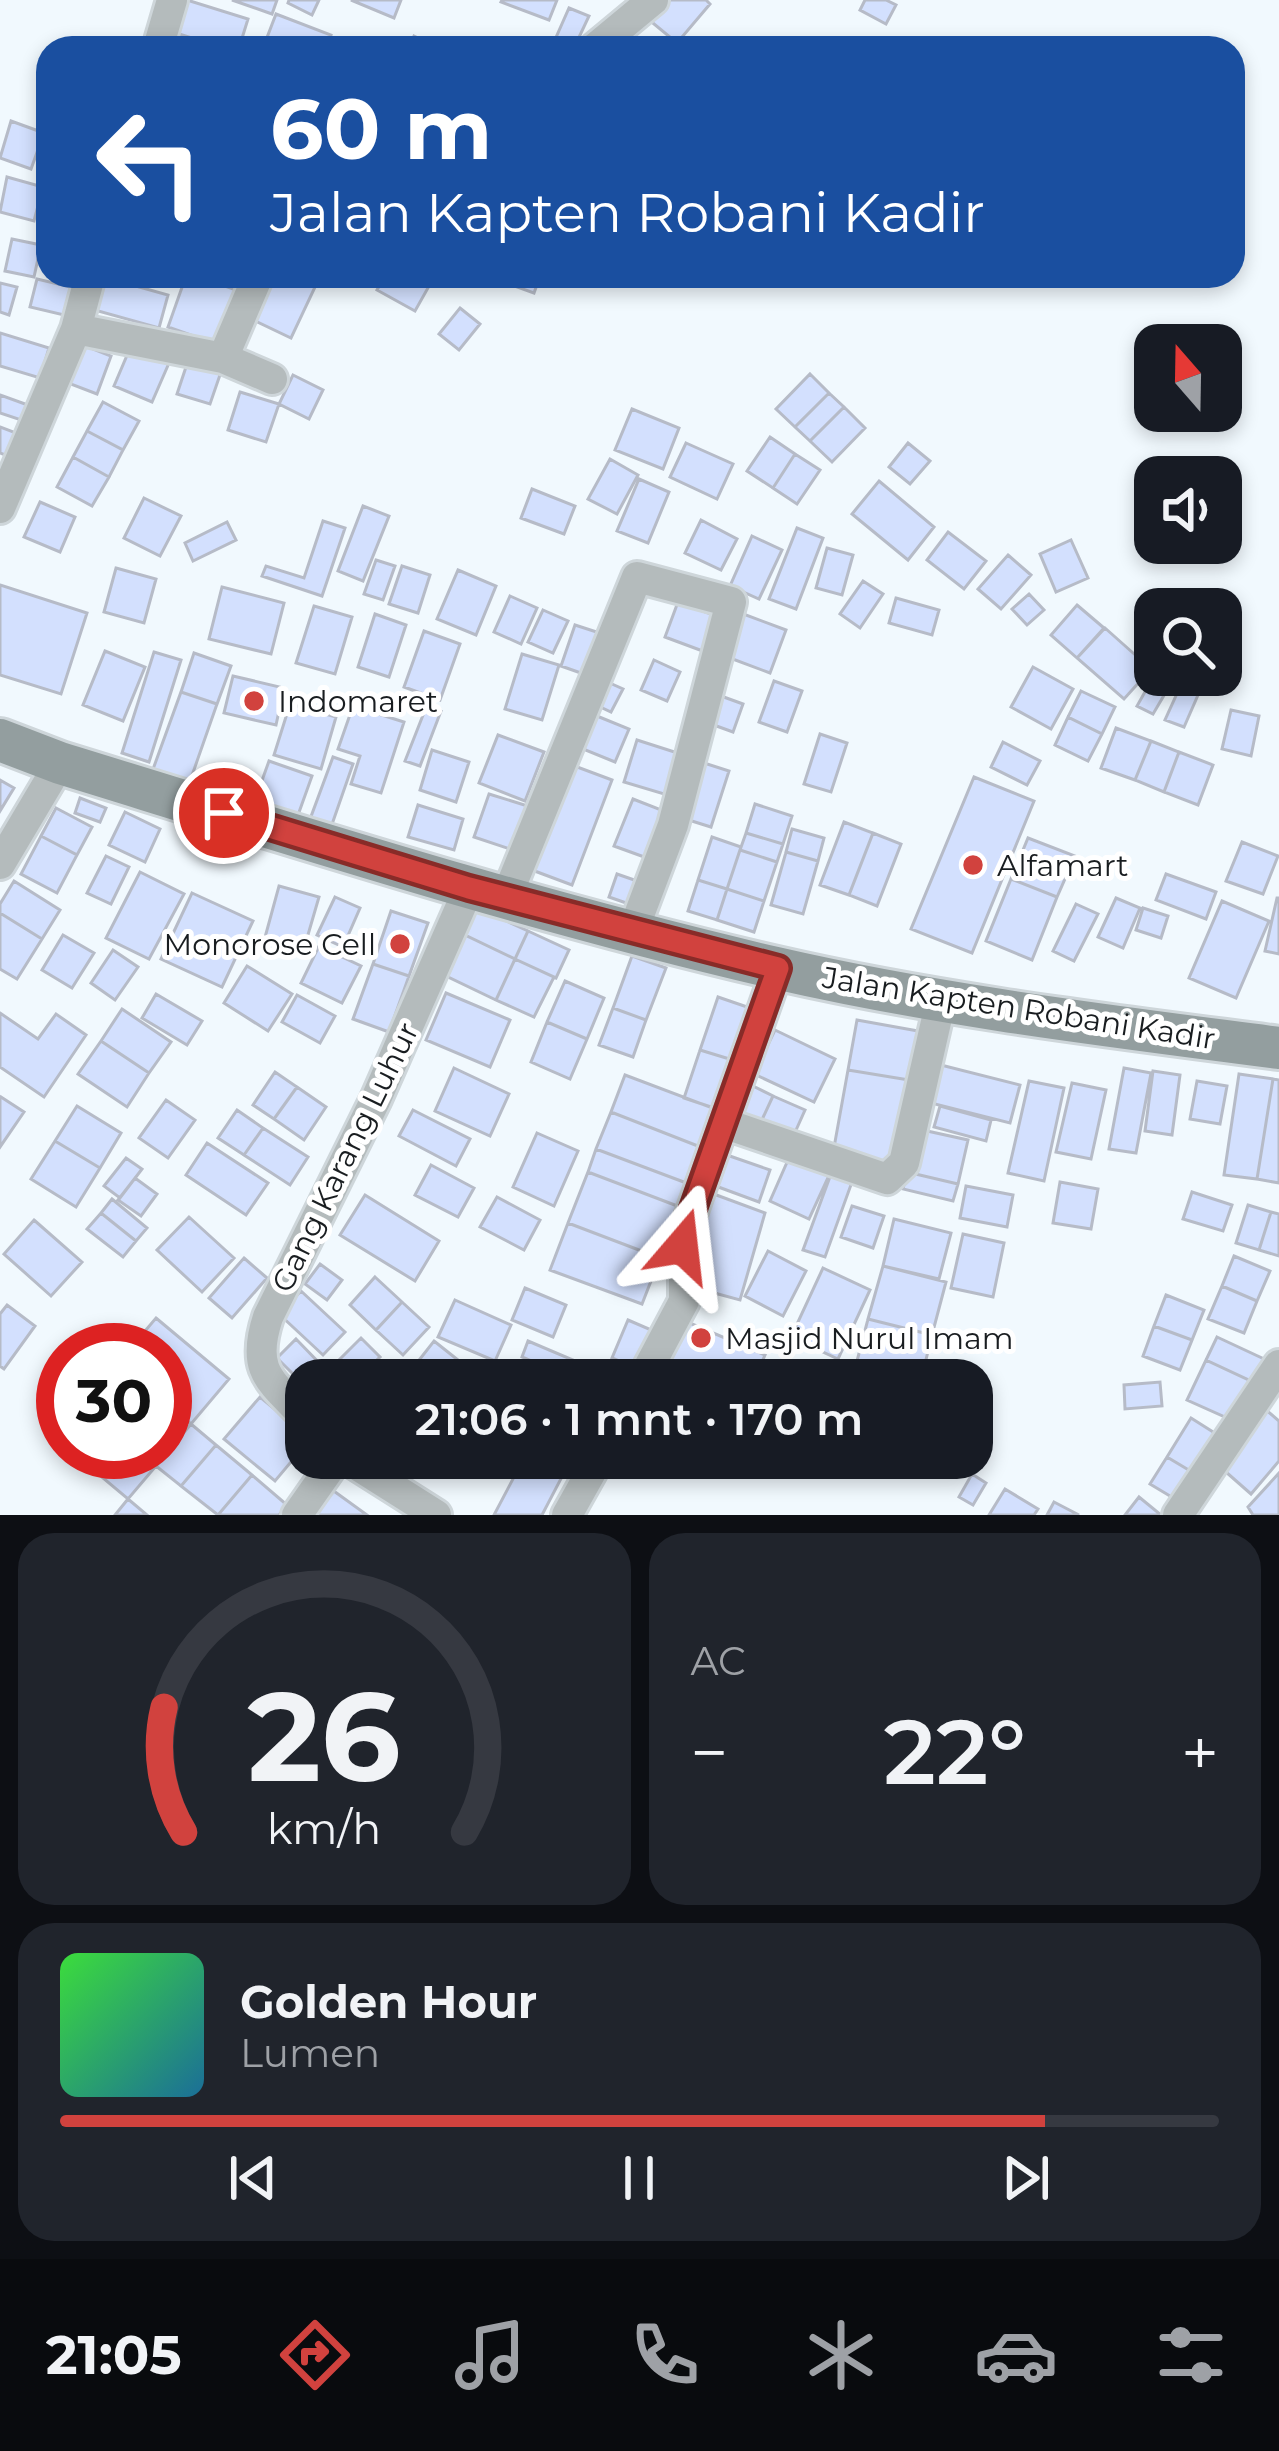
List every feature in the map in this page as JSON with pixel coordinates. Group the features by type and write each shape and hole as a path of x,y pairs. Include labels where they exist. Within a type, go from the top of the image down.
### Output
{"main road":[{"name":"Jalan Kapten Robani Kadir","path":"0,740 60,763 487,893 778,968 941,1000 1279,1048"}],"street":[{"path":"162,36 172,0"},
{"path":"610,36 653,0"},
{"path":"0,508 10,459 76,328 87,288"},
{"path":"223,358 253,288"},
{"path":"76,328 223,358 272,379"},
{"name":"Gang Karang Luhur","path":"285,1396 262,1364 259,1343 268,1317 376,1099 487,893 637,578 731,602 673,825 633,931"},
{"path":"0,864 60,763"},
{"path":"653,1359 684,1301 684,1234 778,968"},
{"path":"723,1123 887,1179 904,1163 941,1000"},
{"path":"1178,1515 1279,1365"},
{"path":"297,1515 322,1479"},
{"path":"379,1479 436,1515"},
{"path":"567,1515 587,1479"}],"building":[{"path":"187,0 248,19 243,36 176,33"},
{"path":"232,0 277,0 272,14"},
{"path":"289,0 319,0 312,15"},
{"path":"351,0 401,0 394,18"},
{"path":"502,0 557,0 549,20"},
{"path":"664,0 706,0 710,4 683,36 669,36 648,19"},
{"path":"865,0 896,5 886,24 860,10"},
{"path":"569,8 589,16 580,36 557,36"},
{"path":"276,14 331,35 331,36 268,36"},
{"path":"11,121 36,130 31,169 0,158"},
{"path":"7,177 36,185 34,221 0,212"},
{"path":"12,239 36,244 34,277 5,271"},
{"path":"0,283 17,287 9,315 0,312"},
{"path":"36,283 36,288 71,288 64,315 30,307"},
{"path":"97,288 143,288 168,295 159,328 91,309"},
{"path":"182,288 239,291 219,345 168,327"},
{"path":"263,288 315,288 291,338 249,318"},
{"path":"378,288 428,288 415,311"},
{"path":"460,308 480,324 459,350 439,334"},
{"path":"0,333 49,348 40,378 0,366"},
{"path":"83,345 111,356 97,394 68,383"},
{"path":"131,346 169,363 152,402 114,386"},
{"path":"188,361 221,372 210,404 177,394"},
{"path":"810,374 829,393 795,427 776,409"},
{"path":"293,375 323,390 309,419 279,404"},
{"path":"240,392 279,404 266,442 228,430"},
{"path":"829,393 844,407 810,441 795,427"},
{"path":"0,395 36,408 30,423 0,413"},
{"path":"103,402 139,421 123,450 87,431"},
{"path":"844,407 865,428 832,462 810,441"},
{"path":"632,409 679,428 663,469 615,450"},
{"path":"0,427 24,436 15,459 0,453"},
{"path":"87,431 123,450 109,477 73,457"},
{"path":"770,437 795,454 773,488 747,471"},
{"path":"686,443 733,464 717,499 670,477"},
{"path":"908,443 930,461 910,484 889,467"},
{"path":"795,454 820,470 797,504 773,488"},
{"path":"73,457 109,477 92,506 57,487"},
{"path":"610,459 638,475 617,514 588,499"},
{"path":"639,479 669,492 648,543 617,531"},
{"path":"879,481 934,527 908,560 852,514"},
{"path":"532,489 575,506 564,534 521,518"},
{"path":"144,498 181,516 160,556 124,538"},
{"path":"40,502 75,517 60,552 24,537"},
{"path":"363,506 389,516 363,581 338,571"},
{"path":"701,520 737,539 721,570 685,553"},
{"path":"323,521 345,528 322,596 262,576 266,566 304,578"},
{"path":"227,522 236,540 193,561 185,543"},
{"path":"797,528 823,538 796,609 769,599"},
{"path":"948,532 986,561 964,589 927,560"},
{"path":"752,536 782,550 759,599 730,586"},
{"path":"1071,540 1088,578 1056,592 1040,554"},
{"path":"827,548 853,555 842,595 816,588"},
{"path":"1008,555 1031,575 1001,609 978,589"},
{"path":"376,560 395,566 383,600 364,594"},
{"path":"402,566 430,575 418,613 389,604"},
{"path":"116,568 156,579 144,623 104,612"},
{"path":"458,570 496,586 476,635 437,619"},
{"path":"863,581 883,594 860,628 840,614"},
{"path":"0,585 87,613 61,694 0,675"},
{"path":"222,587 284,603 271,654 209,639"},
{"path":"1029,594 1044,610 1027,625 1012,609"},
{"path":"510,596 537,608 521,644 494,632"},
{"path":"896,598 939,610 932,635 889,623"},
{"path":"678,602 722,618 708,653 665,637"},
{"path":"1077,605 1104,628 1077,658 1051,635"},
{"path":"314,606 352,617 335,674 296,663"},
{"path":"543,610 568,621 553,653 528,642"},
{"path":"738,612 786,630 770,673 722,655"},
{"path":"375,614 406,625 389,677 358,667"},
{"path":"575,625 609,636 595,678 561,666"},
{"path":"1105,628 1134,654 1134,688 1124,699 1077,658"},
{"path":"424,631 460,644 440,700 404,687"},
{"path":"105,651 145,667 123,721 83,705"},
{"path":"154,652 181,660 149,762 122,753"},
{"path":"194,653 231,666 217,704 181,692"},
{"path":"522,654 559,665 542,720 505,709"},
{"path":"654,660 680,672 667,701 641,690"},
{"path":"1033,667 1073,689 1051,729 1011,707"},
{"name":"Indomaret","path":"233,676 284,688 276,725 224,713"},
{"path":"603,680 623,689 611,712 592,703"},
{"path":"774,681 802,691 787,732 759,722"},
{"path":"1081,691 1115,707 1102,734 1068,717"},
{"path":"181,692 217,704 189,784 152,772"},
{"path":"721,696 743,704 733,732 711,724"},
{"path":"1143,696 1164,696 1153,714 1137,706"},
{"path":"1176,696 1198,696 1184,727 1165,720"},
{"path":"290,704 336,717 321,769 274,755"},
{"path":"427,705 441,711 420,766 405,761"},
{"path":"353,706 404,722 381,793 351,784 360,756 338,749"},
{"path":"1231,710 1259,716 1251,756 1222,749"},
{"path":"592,714 629,729 615,762 578,747"},
{"path":"1068,717 1102,734 1088,761 1055,745"},
{"path":"1116,728 1151,741 1135,780 1101,768"},
{"path":"820,734 847,743 831,792 804,784"},
{"path":"498,735 544,752 525,801 479,783"},
{"path":"637,740 687,756 674,797 624,782"},
{"path":"1151,741 1179,752 1164,792 1135,780"},
{"path":"1003,742 1040,761 1027,785 991,767"},
{"path":"432,750 469,762 456,802 420,790"},
{"path":"1179,752 1213,765 1198,805 1164,792"},
{"path":"333,757 353,764 330,830 309,822"},
{"path":"269,761 312,776 298,815 255,800"},
{"path":"698,761 729,771 711,827 679,817"},
{"path":"564,762 612,780 572,885 524,867"},
{"name":"Alfamart","path":"974,777 1034,801 972,953 911,929"},
{"path":"0,780 14,788 0,811"},
{"path":"489,794 534,808 519,852 474,837"},
{"path":"80,798 106,808 100,822 75,813"},
{"path":"633,799 664,811 647,858 614,846"},
{"path":"755,804 792,816 783,844 746,833"},
{"path":"418,805 463,819 454,850 408,837"},
{"path":"56,808 92,827 77,855 41,836"},
{"path":"125,812 160,829 145,862 109,845"},
{"path":"844,822 873,833 849,895 820,885"},
{"path":"792,829 824,838 818,861 786,852"},
{"path":"746,833 783,844 777,862 740,850"},
{"path":"873,833 901,844 877,906 849,895"},
{"path":"41,836 77,855 57,893 21,874"},
{"path":"712,837 741,847 727,889 698,880"},
{"path":"1028,838 1075,856 1057,897 1011,879"},
{"path":"1242,842 1278,856 1263,894 1226,881"},
{"path":"740,850 777,862 764,901 727,889"},
{"path":"786,852 818,861 803,914 771,905"},
{"path":"106,856 129,867 111,904 87,893"},
{"path":"140,872 184,894 149,959 106,938"},
{"path":"617,874 640,882 632,905 609,897"},
{"path":"1166,874 1216,892 1206,919 1156,900"},
{"path":"1011,879 1057,897 1032,960 986,941"},
{"path":"698,880 727,889 717,920 688,911"},
{"path":"14,881 60,910 42,939 0,913 0,904"},
{"path":"279,886 319,897 303,952 264,941"},
{"path":"727,889 764,901 754,932 717,920"},
{"path":"192,893 253,921 222,987 161,959"},
{"path":"335,897 360,908 343,947 317,935"},
{"path":"1116,898 1140,908 1123,948 1098,937"},
{"path":"1279,898 1279,954 1265,951"},
{"path":"1222,901 1269,921 1236,998 1189,978"},
{"path":"1076,904 1098,914 1074,961 1053,951"},
{"path":"476,907 528,931 515,959 463,934"},
{"path":"1143,908 1168,916 1161,938 1136,930"},
{"name":"Monorose Cell","path":"391,911 428,923 409,976 373,964"},
{"path":"0,913 42,939 17,979 0,969"},
{"path":"528,931 569,950 556,978 515,959"},
{"path":"463,934 515,959 496,1000 444,975"},
{"path":"63,935 94,953 72,988 42,970"},
{"path":"319,946 361,966 342,1003 301,983"},
{"path":"113,950 138,967 115,1000 91,983"},
{"path":"632,956 666,968 646,1020 613,1008"},
{"path":"515,959 554,977 534,1017 496,1000"},
{"path":"373,964 409,976 389,1032 353,1019"},
{"path":"247,966 292,994 268,1031 224,1003"},
{"path":"565,981 604,998 587,1039 547,1022"},
{"path":"446,993 510,1020 490,1067 426,1040"},
{"path":"156,994 202,1021 187,1045 142,1018"},
{"path":"297,995 335,1016 320,1043 282,1022"},
{"path":"718,997 753,1009 736,1061 700,1050"},
{"path":"613,1008 646,1020 633,1057 599,1045"},
{"path":"122,1009 171,1042 149,1073 101,1041"},
{"path":"0,1013 38,1039 56,1014 86,1035 44,1097 0,1067"},
{"path":"857,1020 918,1031 909,1080 848,1070"},
{"path":"547,1022 587,1039 570,1079 531,1062"},
{"path":"775,1030 835,1059 814,1102 754,1074"},
{"path":"101,1041 149,1073 127,1107 78,1074"},
{"path":"700,1050 736,1061 720,1110 684,1098"},
{"path":"933,1063 1020,1085 1010,1123 923,1101"},
{"path":"454,1068 509,1094 490,1136 435,1111"},
{"path":"1124,1068 1151,1073 1136,1153 1109,1149"},
{"path":"848,1070 909,1080 894,1164 833,1153"},
{"path":"1153,1071 1180,1075 1172,1135 1145,1131"},
{"path":"275,1072 297,1087 274,1119 253,1105"},
{"path":"1239,1074 1273,1079 1257,1179 1224,1175"},
{"path":"625,1075 718,1110 703,1148 611,1112"},
{"path":"1273,1079 1279,1080 1279,1183 1257,1179"},
{"path":"1029,1081 1064,1088 1044,1181 1008,1173"},
{"path":"1197,1081 1227,1086 1220,1124 1190,1119"},
{"path":"1072,1083 1106,1090 1091,1159 1056,1152"},
{"path":"751,1085 773,1096 760,1124 737,1113"},
{"path":"297,1087 326,1107 304,1140 274,1119"},
{"path":"773,1096 805,1110 792,1139 760,1124"},
{"path":"0,1099 24,1112 0,1147"},
{"path":"166,1100 195,1120 168,1158 139,1138"},
{"path":"77,1106 121,1133 100,1168 55,1141"},
{"path":"940,1106 991,1120 986,1141 934,1127"},
{"path":"237,1110 263,1128 244,1155 218,1138"},
{"path":"413,1110 470,1139 456,1166 399,1136"},
{"path":"611,1112 703,1148 689,1184 596,1149"},
{"path":"263,1128 308,1157 290,1185 244,1155"},
{"path":"918,1129 968,1140 958,1184 907,1172"},
{"path":"537,1133 578,1151 554,1206 513,1187"},
{"path":"55,1141 100,1168 76,1207 31,1179"},
{"path":"207,1143 268,1183 246,1215 186,1175"},
{"path":"596,1149 689,1184 680,1207 588,1172"},
{"path":"792,1151 832,1169 809,1219 770,1201"},
{"path":"724,1154 770,1170 759,1202 713,1185"},
{"path":"126,1158 142,1169 120,1198 104,1186"},
{"path":"431,1165 474,1188 458,1217 415,1195"},
{"path":"588,1172 680,1207 660,1258 568,1223"},
{"path":"907,1172 958,1184 953,1201 903,1189"},
{"path":"831,1174 852,1182 825,1257 803,1250"},
{"path":"135,1178 157,1194 141,1216 118,1200"},
{"path":"1060,1182 1098,1189 1091,1229 1053,1223"},
{"path":"966,1186 1013,1195 1007,1227 960,1218"},
{"path":"1192,1192 1232,1205 1223,1231 1183,1219"},
{"path":"711,1193 765,1213 740,1300 696,1288 695,1242"},
{"path":"365,1195 439,1241 415,1281 340,1235"},
{"path":"497,1197 540,1220 524,1250 480,1227"},
{"path":"112,1199 147,1228 136,1241 101,1213"},
{"path":"1248,1205 1271,1212 1259,1250 1236,1243"},
{"path":"852,1206 884,1216 873,1248 841,1237"},
{"path":"1271,1212 1279,1214 1279,1256 1259,1250"},
{"path":"101,1213 136,1241 123,1257 87,1229"},
{"path":"189,1217 234,1258 202,1292 157,1250"},
{"path":"894,1219 951,1233 939,1279 883,1266"},
{"path":"34,1220 82,1262 51,1296 4,1254"},
{"path":"568,1223 660,1258 642,1304 550,1270"},
{"path":"963,1234 1004,1243 993,1297 951,1288"},
{"path":"768,1251 806,1271 783,1316 745,1296"},
{"path":"1234,1256 1270,1271 1257,1301 1222,1286"},
{"path":"244,1258 267,1278 232,1318 209,1298"},
{"path":"320,1264 342,1280 327,1300 305,1284"},
{"path":"883,1266 946,1282 932,1335 868,1319"},
{"path":"823,1268 870,1290 838,1359 791,1337"},
{"path":"375,1277 402,1302 376,1330 350,1305"},
{"path":"1222,1286 1257,1301 1244,1333 1208,1319"},
{"path":"525,1288 566,1305 553,1337 512,1320"},
{"path":"301,1291 345,1332 323,1355 279,1314"},
{"path":"1166,1295 1204,1310 1192,1340 1154,1326"},
{"path":"455,1300 511,1325 496,1359 438,1337"},
{"path":"402,1302 429,1327 403,1355 376,1330"},
{"path":"7,1305 35,1326 4,1369 0,1366 0,1314"},
{"path":"868,1319 932,1335 926,1359 858,1359"},
{"path":"628,1320 656,1332 645,1359 612,1358"},
{"path":"685,1321 765,1355 763,1359 668,1359"},
{"path":"1154,1326 1192,1340 1180,1370 1143,1356"},
{"path":"1217,1337 1264,1359 1253,1382 1206,1360"},
{"path":"361,1338 380,1357 378,1359 340,1359"},
{"path":"296,1339 315,1359 285,1359 285,1366 277,1358"},
{"path":"434,1341 457,1359 420,1359"},
{"path":"528,1341 571,1359 527,1359 522,1357"},
{"path":"192,1348 229,1379 192,1423"},
{"path":"1206,1360 1253,1382 1234,1421 1187,1400"},
{"path":"1160,1382 1162,1406 1125,1409 1124,1385"},
{"path":"260,1397 285,1418 285,1469 275,1481 224,1439"},
{"path":"1265,1409 1279,1421 1279,1461 1251,1494 1218,1465"},
{"path":"1191,1418 1221,1437 1197,1475 1167,1457"},
{"path":"192,1425 216,1445 192,1473"},
{"path":"216,1445 252,1475 218,1515 181,1486 192,1479"},
{"path":"1167,1457 1197,1475 1180,1502 1150,1484"},
{"path":"1279,1473 1279,1515 1253,1515 1248,1507"},
{"path":"252,1475 287,1505 279,1515 218,1515"},
{"path":"104,1479 145,1479 128,1499"},
{"path":"513,1479 561,1479 542,1515 494,1515"},
{"path":"969,1479 986,1483 973,1505 959,1497"},
{"path":"331,1489 367,1515 312,1515"},
{"path":"1005,1489 1038,1509 1034,1515 989,1515"},
{"path":"1139,1497 1161,1515 1125,1515"},
{"path":"128,1499 147,1515 115,1515"},
{"path":"1054,1502 1079,1515 1047,1515"}],"place":[{"name":"Indomaret","path":"254,701"},
{"name":"Alfamart","path":"973,865"},
{"name":"Monorose Cell","path":"400,944"},
{"name":"Masjid Nurul Imam","path":"701,1338"}],"route":[{"path":"224,813 469,888 778,968 682,1246"}]}
